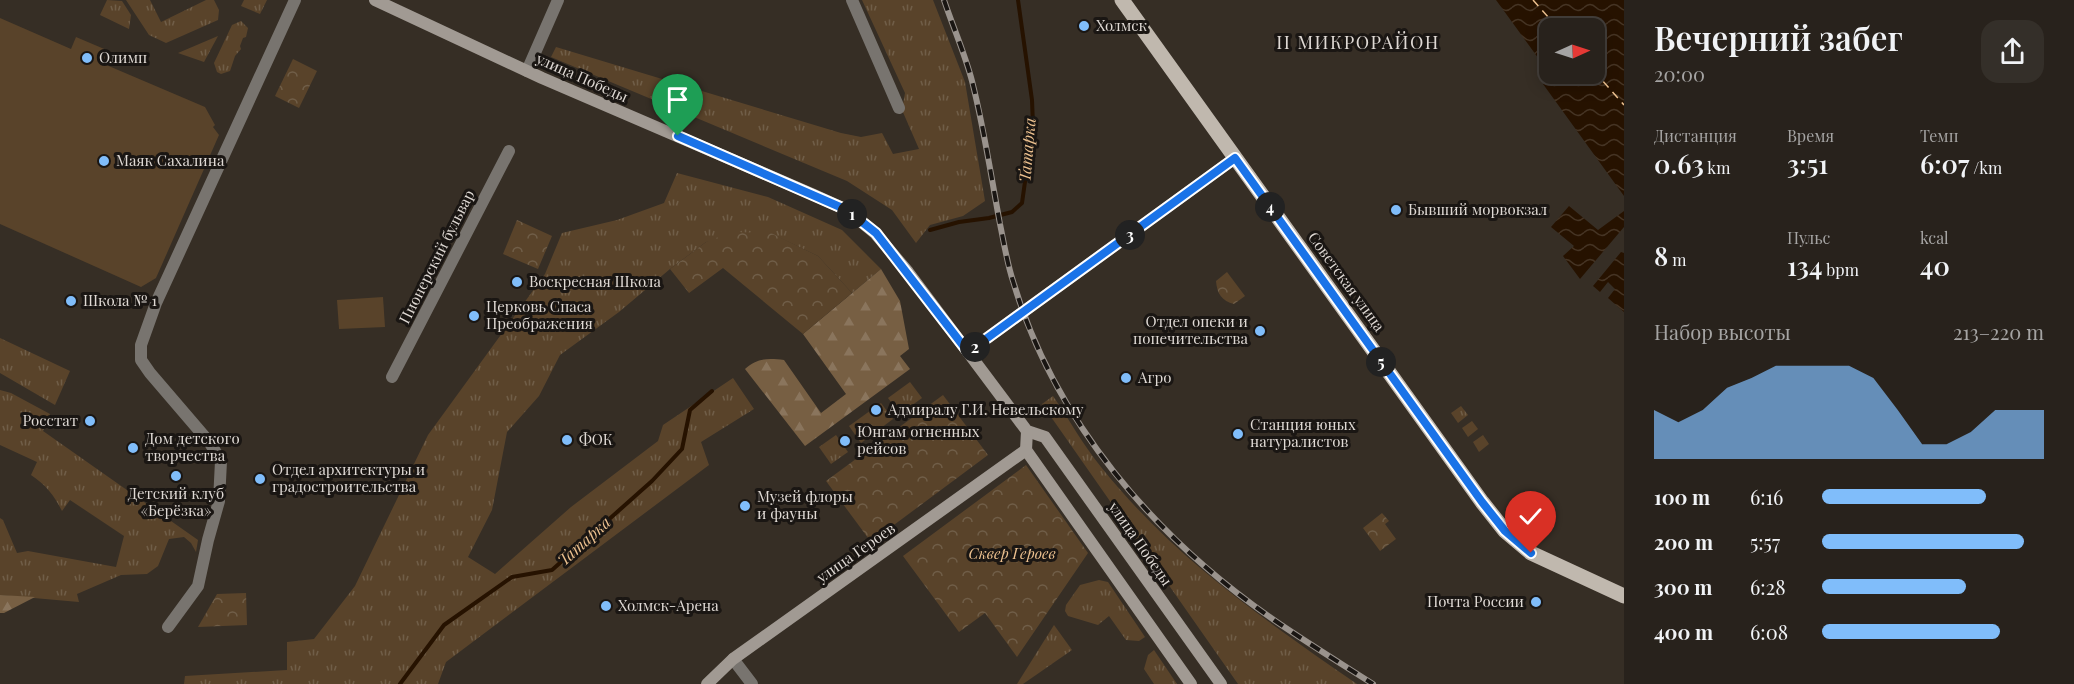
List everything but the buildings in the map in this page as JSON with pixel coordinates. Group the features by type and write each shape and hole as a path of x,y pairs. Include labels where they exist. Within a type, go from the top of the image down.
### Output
{"main road":[{"name":"улица Победы","path":"375,0 527,71 847,210 876,233 1027,431 1046,436 1221,684"},
{"name":"Советская улица","path":"1122,0 1505,531 1531,553 1624,596"},
{"path":"968,352 1235,158"},
{"path":"1027,431 1026,450 1191,684"},
{"name":"улица Героев","path":"707,684 733,658 1026,450"}],"street":[{"path":"168,627 198,586 207,540 219,501 221,461 210,443 141,360 141,345 156,303 295,0"},
{"path":"527,71 558,0"},
{"path":"852,0 899,108"},
{"name":"Пионерский бульвар","path":"392,377 509,151"},
{"path":"733,658 752,684"}],"green space":[{"path":"107,0 122,1 131,15 129,29 100,15"},
{"path":"126,0 150,0 161,22 206,0 214,0 219,10 218,20 166,43 149,35"},
{"path":"244,0 267,0 260,14 241,6"},
{"path":"862,0 933,0 965,82 985,201 963,216 930,225 916,243 892,210 847,181 551,57 556,47 841,133 861,137 882,133 893,154 919,149 902,110 905,93"},
{"name":"Маяк Сахалина","path":"0,18 71,49 76,37 109,51 104,64 205,107 215,125 213,127 219,135 156,278 141,287 0,224"},
{"path":"241,21 248,28 246,37 243,38 241,49 235,56 230,71 221,74 217,72 214,63 232,25"},
{"path":"218,36 204,62 178,53"},
{"path":"293,59 317,71 299,108 275,96"},
{"path":"677,173 768,197 842,230 881,269 852,293 818,256 770,233 706,242 619,312 560,355 539,396 507,432 492,510 468,557 495,574 571,507 658,441 663,425 733,378 754,409 701,442 709,465 446,662 438,684 184,684 185,676 287,670 287,642 314,639 355,586 428,435 545,274 562,233 617,220 664,203"},
{"path":"517,220 552,236 538,269 503,254"},
{"path":"731,232 771,233 818,256 852,293 803,334 723,268 689,293 670,269 706,242"},
{"path":"881,269 900,301 909,349 900,356 910,369 805,446 745,369 763,360 784,360 821,413 846,394 803,334"},
{"path":"1227,272 1245,296 1234,304 1223,299 1217,286 1216,281"},
{"path":"383,297 385,327 339,329 337,300"},
{"path":"0,338 70,371 55,405 0,373"},
{"path":"910,382 922,398 900,414 888,398"},
{"path":"0,390 11,393 50,414 43,431 198,540 196,552 184,537 169,539 158,566 147,574 121,575 77,594 79,602 0,595 0,518 3,520 17,553 28,551 116,567 124,536 70,500 62,511 49,491 31,475 37,462 0,445"},
{"path":"943,395 988,455 871,542 826,481"},
{"path":"1053,396 1101,467 1129,500 1189,559 1254,611 1357,684 1238,684 1042,404"},
{"path":"881,403 893,419 861,443 849,426"},
{"path":"1461,406 1468,415 1458,423 1451,413"},
{"path":"1472,421 1478,429 1468,437 1462,428"},
{"path":"836,435 848,452 831,464 819,447"},
{"path":"1483,435 1489,444 1479,452 1473,442"},
{"name":"Сквер Героев","path":"1026,465 1088,553 1017,657 985,613 959,632 903,556"},
{"path":"1382,513 1389,521 1385,524 1396,539 1380,551 1363,528"},
{"path":"1099,580 1108,582 1145,637 1139,641 1126,640 1109,616 1098,625 1068,616 1065,611 1066,605 1080,585"},
{"path":"246,593 247,625 198,627 217,594"},
{"path":"0,595 35,597 0,613"},
{"path":"1054,625 1072,650 1023,684 1017,684"},
{"path":"1154,650 1177,684 1154,684 1144,669 1148,655"}],"water":[{"path":"1496,0 1624,0 1624,196 1543,84 1605,84 1605,18 1539,18 1539,59"},
{"path":"1569,206 1598,230 1624,211 1624,227 1580,279 1563,256 1574,246 1551,227"},
{"path":"1621,252 1624,253 1624,312 1608,298 1615,289 1608,282 1600,292 1593,286"}],"waterway":[{"name":"Татарка","path":"930,230 1012,212 1022,203 1033,125 1032,100 1018,0"},
{"name":"Татарка","path":"400,684 444,625 512,577 552,570 652,481 682,449 690,410 712,391"}],"ferry route":[{"path":"1533,0 1549,18"},
{"path":"1605,83 1624,105"}],"railway":[{"path":"944,0 972,81 1013,281 1031,332 1054,382 1082,428 1114,472 1150,514 1189,552 1230,588 1274,620 1373,684"}],"place":[{"name":"Холмск","path":"1084,26"},
{"name":"Олимп","path":"87,58"},
{"name":"Маяк Сахалина","path":"104,161"},
{"name":"Бывший морвокзал","path":"1396,210"},
{"name":"Воскресная Школа","path":"517,282"},
{"name":"Школа № 1","path":"71,301"},
{"name":"Церковь Спаса Преображения","path":"474,316"},
{"name":"Отдел опеки и попечительства","path":"1260,331"},
{"name":"Агро","path":"1126,378"},
{"name":"Адмиралу Г.И. Невельскому","path":"876,410"},
{"name":"Росстат","path":"90,421"},
{"name":"Станция юных натуралистов","path":"1238,434"},
{"name":"ФОК","path":"567,440"},
{"name":"Юнгам огненных рейсов","path":"845,441"},
{"name":"Дом детского творчества","path":"133,448"},
{"name":"Детский клуб «Берёзка»","path":"176,476"},
{"name":"Отдел архитектуры и градостроительства","path":"260,479"},
{"name":"Музей флоры и фауны","path":"745,506"},
{"name":"Почта России","path":"1536,602"},
{"name":"Холмск-Арена","path":"606,606"}],"district":[{"name":"II МИКРОРАЙОН","path":"1358,43"}],"route":[{"path":"678,136 847,210 876,233 968,352 1235,158 1482,502 1505,531 1531,553"}]}
